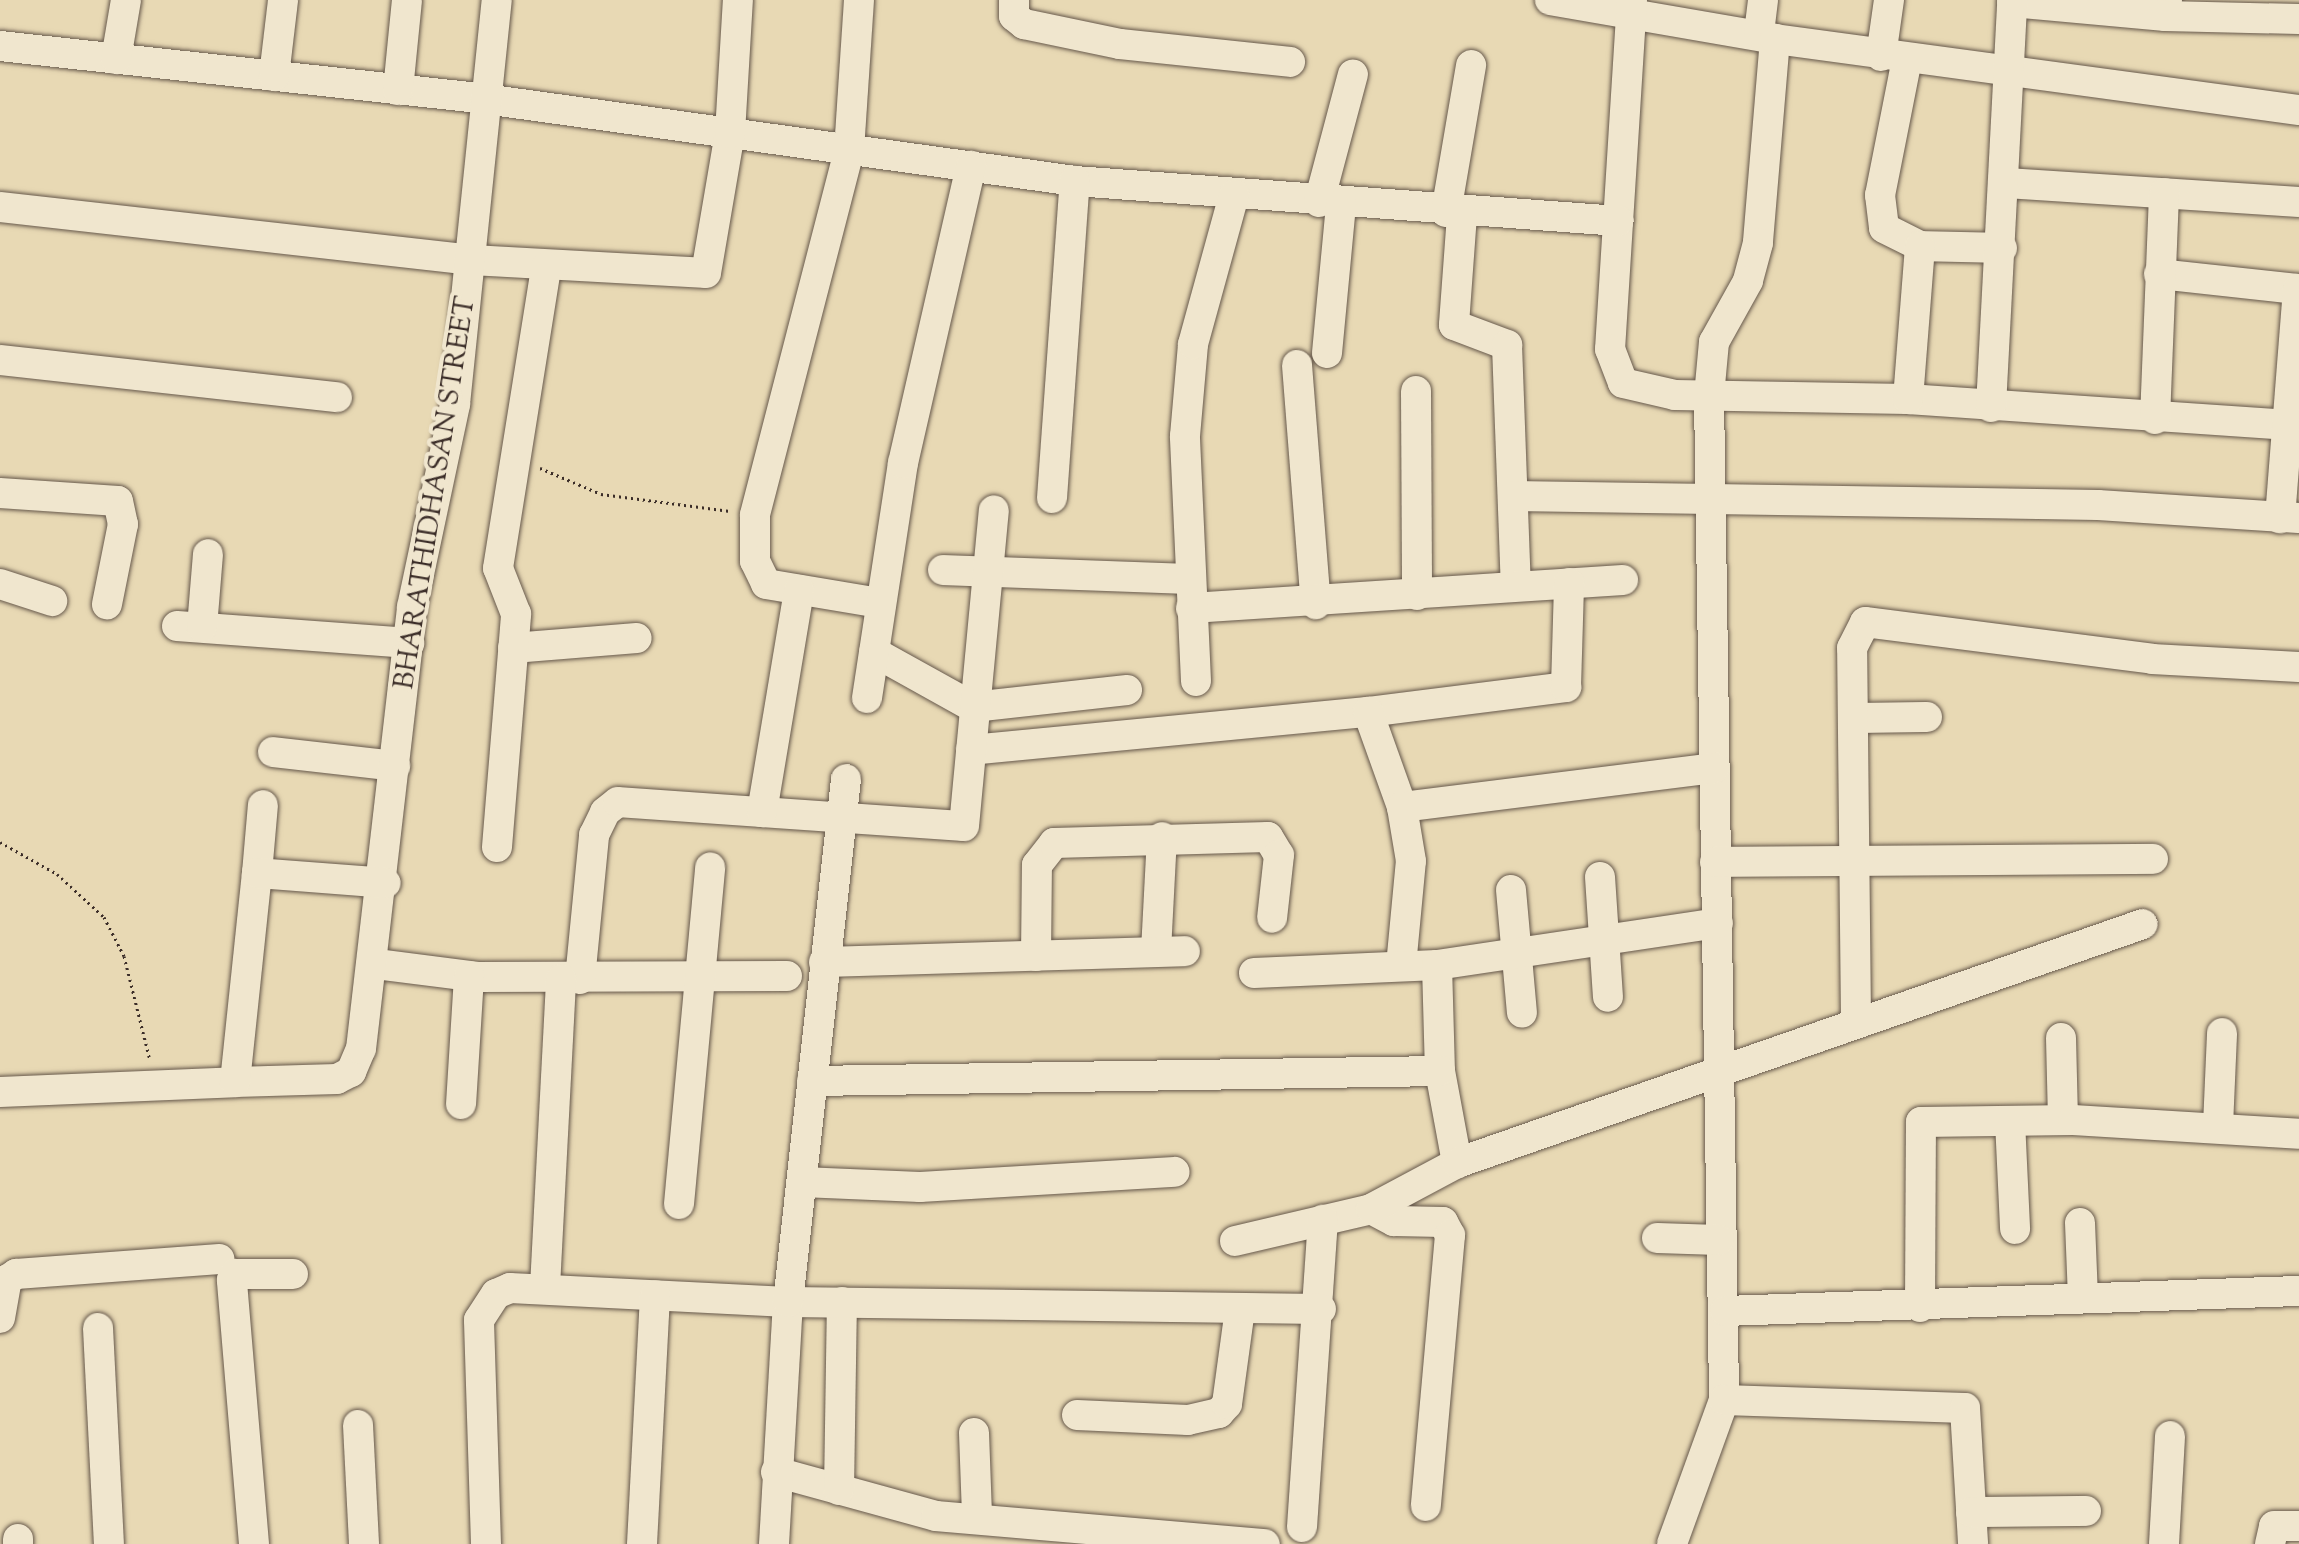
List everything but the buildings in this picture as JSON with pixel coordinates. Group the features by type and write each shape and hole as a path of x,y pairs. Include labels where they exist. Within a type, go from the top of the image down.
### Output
{"street":[{"path":"116,59 126,0"},
{"path":"274,76 283,0"},
{"path":"398,90 407,0"},
{"name":"BHARATHIDHASAN STREET","path":"235,1082 337,1079 351,1072 376,964 409,643 473,260 485,99 497,0"},
{"path":"0,207 546,267 706,273 730,133 738,0"},
{"path":"859,0 849,151 755,515 755,561 766,584 879,603"},
{"path":"1014,0 1014,16 1024,24 1120,44 1290,62"},
{"path":"1550,0 1632,7 1767,36 1894,57 2299,110"},
{"path":"1672,1544 1724,1400 1725,1311 1719,1240 1720,1066 1709,396 1714,342 1748,281 1758,243 1767,36 1763,0"},
{"path":"1889,0 1894,57 1880,195 1884,228 1897,241 1920,246 2002,248"},
{"path":"1991,407 2006,183 2012,1 2293,14"},
{"path":"1632,7 1610,349 1616,376 1640,389 1709,396 1908,399 2155,419 2289,425"},
{"path":"0,46 485,99 1075,181 1454,214 1619,221"},
{"path":"1471,65 1454,214 1454,325 1507,345 1516,586"},
{"path":"1327,353 1330,203 1353,74"},
{"path":"867,698 879,603 971,166"},
{"path":"1052,498 1075,181"},
{"path":"2006,183 2299,202"},
{"path":"2155,419 2164,193"},
{"path":"1196,681 1185,436 1193,344 1234,195"},
{"path":"1908,399 1920,246"},
{"path":"497,847 515,607 497,577 546,267"},
{"path":"1513,496 1710,503 2098,505 2289,518 2289,425 2295,385 2299,290 2159,274"},
{"path":"0,360 337,397"},
{"path":"1297,365 1316,604"},
{"path":"1416,391 1417,595"},
{"path":"0,493 118,501 123,524 107,604"},
{"path":"545,1287 571,979 594,835 605,812 618,802 964,826 994,510"},
{"path":"208,554 190,626 409,643"},
{"path":"943,570 1316,604 1623,580"},
{"path":"971,750 1368,712 1566,687 1569,583"},
{"path":"0,584 52,601"},
{"path":"762,812 799,590"},
{"path":"1856,1019 1853,636 1879,619 2152,659 2299,667"},
{"path":"513,648 637,638"},
{"path":"874,652 973,707 1127,690"},
{"path":"1368,712 1402,807 1411,861 1401,966"},
{"path":"1855,718 1927,717"},
{"path":"273,752 395,766"},
{"path":"1402,807 1715,768"},
{"path":"774,1544 788,1302 846,779"},
{"path":"0,1092 235,1082 263,805"},
{"path":"824,962 1171,951 1162,837"},
{"path":"1036,956 1037,865 1048,846 1162,837 1274,840 1272,918"},
{"path":"1715,862 2153,859"},
{"path":"679,1204 710,867"},
{"path":"257,873 386,883"},
{"path":"1600,877 1608,997"},
{"path":"1511,890 1522,1013"},
{"path":"1254,973 1437,965 1605,937 1718,923"},
{"path":"1235,1241 1371,1209 1457,1163 1720,1066 2143,924"},
{"path":"376,964 469,976 571,979 787,976"},
{"path":"1437,965 1440,1071 1457,1163"},
{"path":"461,1104 469,976"},
{"path":"2218,1126 2222,1033"},
{"path":"2061,1038 2063,1120"},
{"path":"812,1081 1440,1071"},
{"path":"1920,1307 1921,1122 2063,1120 2218,1126 2299,1134"},
{"path":"2010,1121 2015,1229"},
{"path":"802,1182 920,1187 1175,1172"},
{"path":"1371,1209 1394,1221 1443,1222 1450,1235 1426,1506"},
{"path":"1302,1527 1321,1309 1323,1220"},
{"path":"2080,1223 2083,1298"},
{"path":"1657,1238 1719,1240"},
{"path":"0,1318 7,1280 16,1274 219,1259"},
{"path":"254,1544 232,1280 235,1274 293,1274"},
{"path":"486,1544 479,1320 496,1294 545,1287 788,1302 1321,1309"},
{"path":"1725,1311 1920,1307 2299,1291"},
{"path":"642,1544 655,1295"},
{"path":"839,1490 842,1302"},
{"path":"1077,1415 1188,1420 1219,1413 1227,1404 1240,1309"},
{"path":"98,1328 109,1544"},
{"path":"1724,1400 1965,1408 1973,1544"},
{"path":"358,1425 364,1544"},
{"path":"974,1433 977,1515"},
{"path":"2164,1544 2170,1436"},
{"path":"776,1472 936,1516 977,1515 1265,1544"},
{"path":"1971,1512 2086,1511"},
{"path":"2270,1544 2274,1526 2299,1526"}],"path":[{"path":"514,460 601,494 755,515"},
{"path":"0,842 57,874 104,917 124,956 149,1048"}]}
